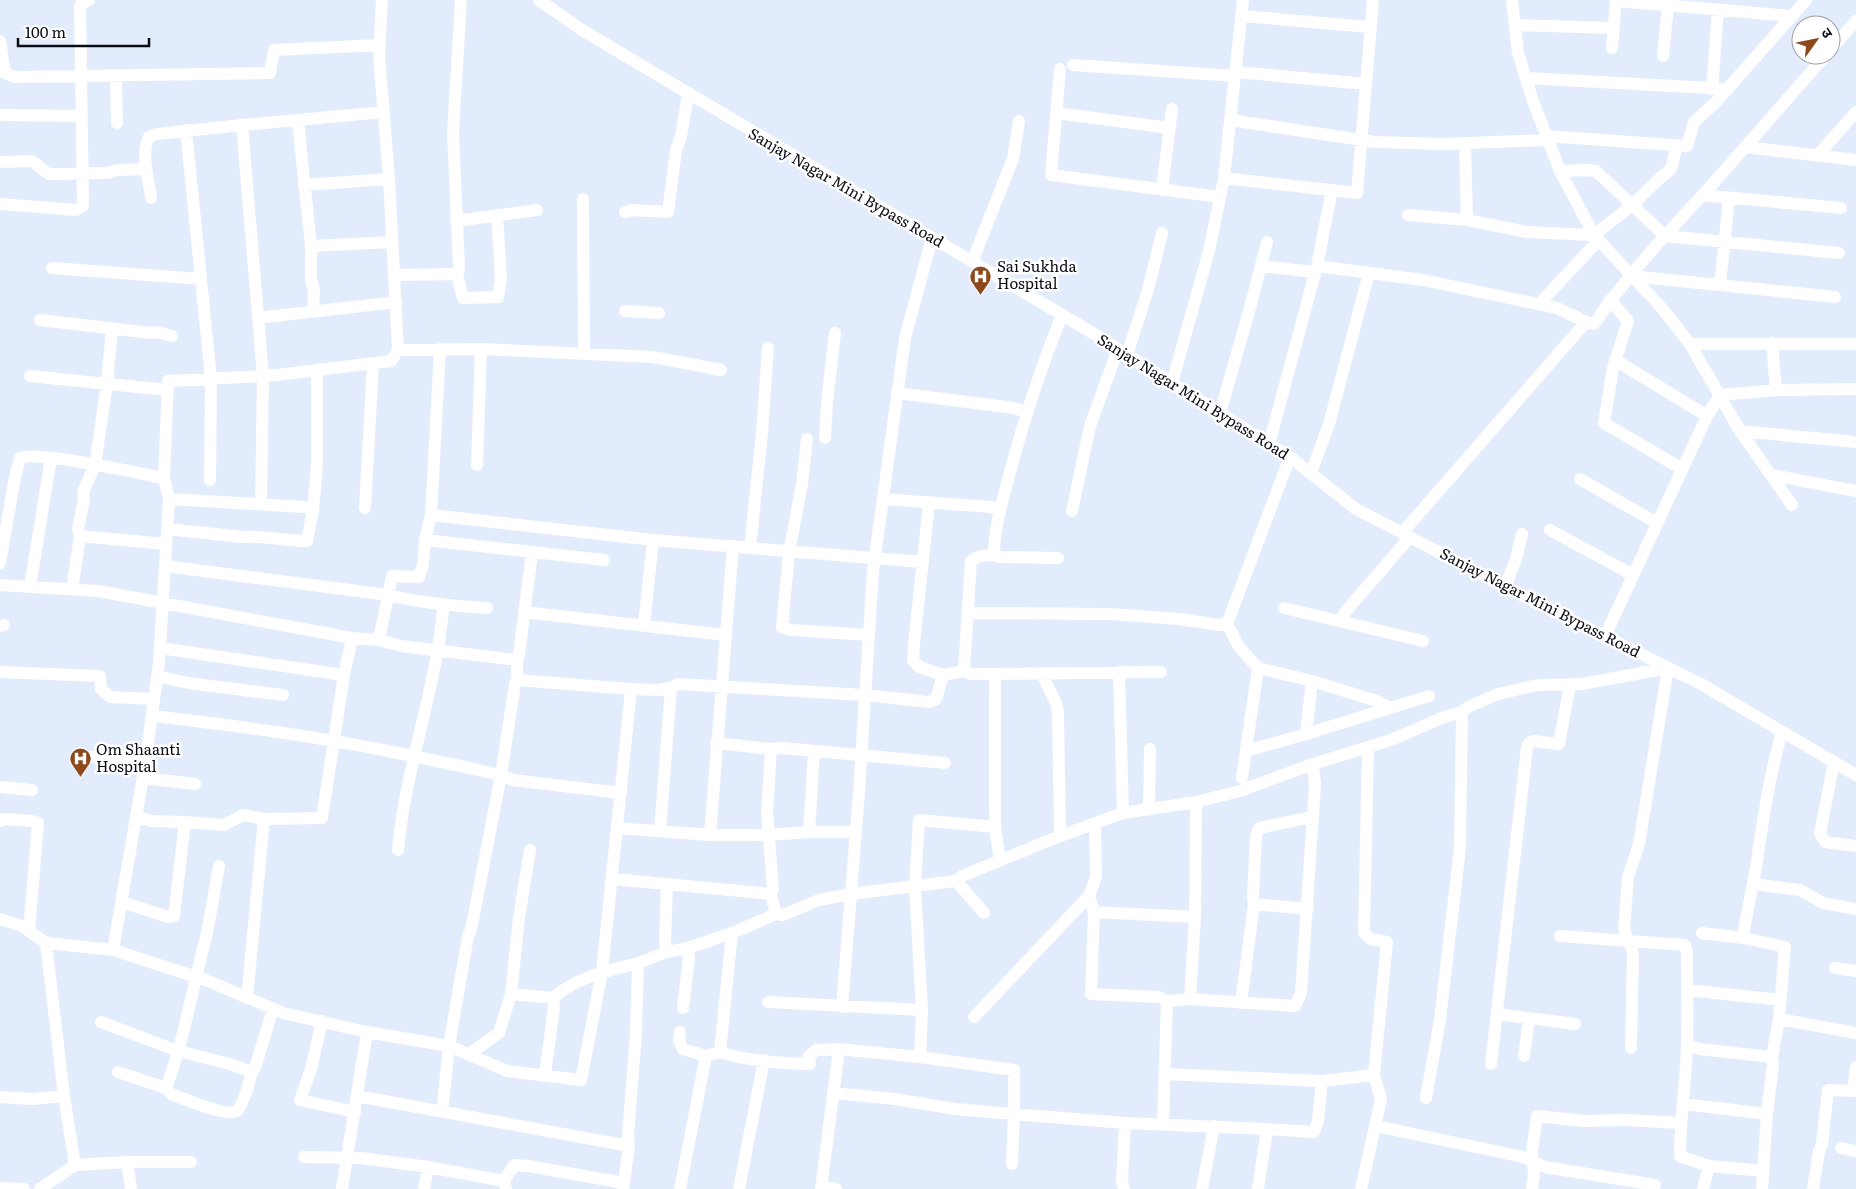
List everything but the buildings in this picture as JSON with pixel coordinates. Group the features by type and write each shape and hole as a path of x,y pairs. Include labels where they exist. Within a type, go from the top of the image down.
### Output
{"street":[{"path":"0,204 76,210 83,206 80,116 80,5 89,0"},
{"path":"113,950 143,778 160,648 169,500 164,478 168,381 263,376 391,361 398,350 389,179 379,45 382,0"},
{"path":"461,0 453,132 459,268 457,274 463,298 498,297 502,278 497,215"},
{"name":"Sanjay Nagar Mini Bypass Road","path":"540,0 582,30 1123,352 1290,457 1356,509 1505,587 1701,684 1856,776"},
{"path":"1172,383 1209,251 1224,178 1243,0"},
{"path":"1224,178 1357,193 1373,0"},
{"path":"1512,0 1518,52 1560,171 1597,237 1661,307 1690,344 1740,431 1792,504"},
{"path":"1793,15 1806,0"},
{"path":"1612,48 1616,1 1791,16"},
{"path":"1663,56 1668,6"},
{"path":"1712,89 1718,10"},
{"path":"1242,16 1370,27"},
{"path":"1230,120 1362,140 1412,143 1465,143 1547,138 1687,146 1694,122 1728,90 1791,17"},
{"path":"1841,38 1856,21"},
{"path":"1514,25 1614,28"},
{"path":"0,41 5,73 15,77 270,73 274,50 379,45"},
{"path":"1073,65 1235,74 1366,84"},
{"path":"1261,266 1369,273 1423,280 1557,308 1594,324 1610,300 1665,236 1817,65"},
{"path":"1060,69 1051,175 1220,197"},
{"path":"116,76 117,122"},
{"path":"1526,78 1728,90"},
{"path":"625,212 632,210 668,212 676,150 688,94"},
{"path":"1162,189 1172,108"},
{"path":"151,198 146,169 146,144 149,137 186,130 242,124 298,121 384,112"},
{"path":"1817,156 1856,112"},
{"path":"1056,113 1170,128"},
{"path":"0,115 80,116"},
{"path":"298,121 311,246 311,280 314,290 313,311"},
{"path":"972,262 1013,158 1019,121"},
{"path":"242,124 263,376 261,504"},
{"path":"186,130 211,379 210,480"},
{"path":"1465,143 1467,220"},
{"path":"1539,304 1597,237 1660,178 1672,170 1677,145"},
{"path":"1745,148 1856,160"},
{"path":"0,162 32,161 49,174 146,169"},
{"path":"1560,171 1596,171 1665,236 1840,253"},
{"path":"304,185 389,179"},
{"path":"1269,444 1316,269 1332,190"},
{"path":"1702,195 1841,208"},
{"path":"1720,285 1726,242 1729,198"},
{"path":"583,199 584,354"},
{"path":"456,221 537,210"},
{"path":"1408,215 1467,220 1526,232 1597,237"},
{"path":"1072,511 1090,426 1148,290 1162,233"},
{"path":"842,1006 856,832 874,557 905,338 932,238"},
{"path":"311,246 392,242"},
{"path":"1220,413 1267,242"},
{"path":"52,268 201,279"},
{"path":"1311,473 1329,424 1369,273"},
{"path":"394,275 457,274"},
{"path":"1631,276 1835,297"},
{"path":"1610,300 1628,321 1615,360 1604,423 1682,469"},
{"path":"258,318 396,302"},
{"path":"624,311 659,314"},
{"path":"994,555 994,540 1000,510 1026,412 1045,356 1062,315"},
{"path":"40,320 151,333 158,332 172,336"},
{"path":"1341,620 1406,535 1586,322"},
{"path":"72,589 80,536 78,529 84,499 83,492 94,465 107,383 112,328"},
{"path":"825,438 835,333"},
{"path":"1690,344 1856,344"},
{"path":"1772,344 1776,390"},
{"path":"750,548 762,433 768,348"},
{"path":"379,640 392,576 419,577 423,565 425,540 431,515 440,349"},
{"path":"477,466 481,349"},
{"path":"398,350 481,349 653,358 722,370"},
{"path":"1615,360 1707,416"},
{"path":"365,508 373,363"},
{"path":"167,529 242,537 252,536 306,541 314,510 317,370"},
{"path":"30,376 167,390"},
{"path":"1720,395 1776,390 1856,390"},
{"path":"897,393 1014,408 1026,412"},
{"path":"1605,636 1707,416 1720,395"},
{"path":"1740,431 1856,442"},
{"path":"807,438 802,484 789,553 782,627 792,630 869,635"},
{"path":"0,563 20,458 28,455 51,458 164,478"},
{"path":"1290,457 1227,624 1239,647 1258,668 1377,700 1389,708"},
{"path":"30,587 51,458"},
{"path":"1772,476 1856,490"},
{"path":"1580,479 1657,523"},
{"path":"169,500 305,507 314,510"},
{"path":"883,500 991,507 1000,510"},
{"path":"929,503 913,660 919,667 943,675 964,671 971,674 1161,672"},
{"path":"431,515 653,540 733,546 789,553 874,557 922,562"},
{"path":"1550,530 1633,575"},
{"path":"1505,587 1516,559 1522,534"},
{"path":"80,536 166,544"},
{"path":"425,540 604,560"},
{"path":"644,625 653,540"},
{"path":"710,835 733,546"},
{"path":"442,1112 449,1046 468,936 471,930 501,775 515,684 518,680 516,660 519,655 532,552"},
{"path":"964,671 971,561 975,558 994,555 999,557 1058,558"},
{"path":"165,566 406,600 461,607 487,608"},
{"path":"0,585 98,591 352,638 379,640 401,646 516,660"},
{"path":"398,850 414,755 438,650 444,604"},
{"path":"1284,608 1423,641"},
{"path":"524,612 725,634"},
{"path":"967,613 1109,614 1180,619 1219,625 1227,624"},
{"path":"136,816 151,821 224,826 243,815 264,819 322,818 333,740 352,638"},
{"path":"160,648 344,675"},
{"path":"1242,778 1258,668"},
{"path":"511,994 553,998 566,987 602,972 638,963 667,952 688,948 732,933 776,914 783,915 819,900 850,894 956,881 962,876 1060,836 1123,813 1196,802 1240,791 1313,764 1391,740 1444,717 1462,712 1498,694 1538,685 1582,684 1668,668 1639,844 1628,877 1624,928 1633,953 1631,1048"},
{"path":"0,672 100,676 100,688 110,697 154,699"},
{"path":"1119,672 1123,813"},
{"path":"995,674 995,827 1000,861"},
{"path":"1042,674 1056,703 1058,713 1060,836"},
{"path":"518,680 659,690 671,688 678,684 865,695 929,702 936,699 943,675"},
{"path":"157,676 188,683 283,695"},
{"path":"1306,734 1312,681"},
{"path":"1491,1064 1527,747 1533,741 1560,744 1570,684"},
{"path":"660,831 671,688"},
{"path":"0,918 22,926 46,943 113,950 195,976 283,1013 367,1032 449,1046 507,1071 581,1080 602,972 630,689"},
{"path":"1246,751 1429,696"},
{"path":"1426,1098 1440,1020 1460,847 1462,712"},
{"path":"152,716 333,740 414,755 501,775 513,780 621,793"},
{"path":"1742,938 1773,763 1782,732"},
{"path":"716,743 945,763"},
{"path":"1361,1189 1382,1100 1374,1076 1387,942 1371,939 1364,933 1368,748"},
{"path":"771,749 767,812 773,889 771,894 776,914"},
{"path":"1149,809 1150,749"},
{"path":"809,832 814,752"},
{"path":"89,757 146,757"},
{"path":"1834,762 1820,833 1825,842 1856,846"},
{"path":"1089,896 1094,912 1091,994 1159,997 1167,1000 1190,999 1295,1006 1301,993 1308,909 1315,785 1313,764"},
{"path":"143,778 195,784"},
{"path":"0,788 32,790"},
{"path":"1190,999 1195,917 1196,802"},
{"path":"1241,1002 1254,904 1256,836 1259,828 1312,817"},
{"path":"0,821 3,819 38,823 29,931"},
{"path":"247,998 264,819"},
{"path":"920,1058 922,1010 915,886 919,820 995,827"},
{"path":"122,902 168,917 174,916 185,822"},
{"path":"974,1017 1089,896 1096,876 1095,824"},
{"path":"617,828 710,835 856,832"},
{"path":"469,1054 499,1033 511,994 519,918 530,850"},
{"path":"166,1088 190,1006 195,976 207,932 206,927 211,915 219,866"},
{"path":"612,879 771,894"},
{"path":"956,881 984,914"},
{"path":"666,884 665,943 667,952"},
{"path":"1753,884 1800,890 1823,903 1856,909"},
{"path":"1254,904 1308,909"},
{"path":"1094,912 1195,917"},
{"path":"720,1052 732,933"},
{"path":"1702,933 1742,938 1785,947 1779,1019 1772,1057 1773,1064 1767,1114 1762,1189"},
{"path":"1560,936 1685,945 1687,952 1687,1045 1680,1123 1680,1156 1709,1166 1762,1172"},
{"path":"46,943 74,1165"},
{"path":"683,1008 689,959 688,948"},
{"path":"304,1157 361,1158 428,1167 505,1185 514,1165 528,1166 624,1186 629,1146 638,963"},
{"path":"1835,968 1856,971"},
{"path":"1687,990 1780,1000"},
{"path":"545,1075 554,1007 553,998"},
{"path":"1163,1124 1167,1000"},
{"path":"768,1002 922,1010"},
{"path":"118,1072 166,1088 171,1094 221,1112 233,1113 238,1110 249,1086 273,1009"},
{"path":"1497,1014 1575,1024"},
{"path":"1524,1056 1529,1018"},
{"path":"1779,1019 1856,1033"},
{"path":"322,1021 311,1069 300,1100 355,1112"},
{"path":"100,1022 178,1051 230,1064 252,1072"},
{"path":"342,1189 367,1032"},
{"path":"680,1032 679,1041 683,1049 706,1056 720,1052 728,1055 764,1060 810,1064 809,1056 816,1050 839,1049 1014,1070 1012,1164"},
{"path":"1687,1045 1699,1049 1772,1057"},
{"path":"836,1189 821,1188 839,1049"},
{"path":"680,1189 706,1056"},
{"path":"739,1189 764,1060"},
{"path":"1813,1189 1819,1151 1822,1145 1828,1090 1854,1090 1856,1067"},
{"path":"1164,1074 1322,1081 1374,1076"},
{"path":"833,1093 895,1099 956,1109 1125,1123 1314,1132 1318,1121 1322,1081"},
{"path":"0,1097 32,1099 64,1096"},
{"path":"357,1096 629,1146"},
{"path":"1683,1104 1767,1114"},
{"path":"1532,1189 1534,1162 1532,1152 1537,1116 1584,1121 1627,1120 1680,1123"},
{"path":"1124,1189 1122,1182 1125,1123"},
{"path":"1202,1189 1214,1126"},
{"path":"1376,1126 1523,1157 1545,1167 1612,1184 1655,1184"},
{"path":"1258,1189 1267,1129"},
{"path":"1841,1148 1856,1151"},
{"path":"127,1162 131,1189"},
{"path":"40,1189 74,1165 127,1162 191,1162"},
{"path":"1703,1189 1709,1166"},
{"path":"424,1189 428,1167"},
{"path":"0,1188 24,1189"}],"place":[{"name":"Sai Sukhda Hospital","path":"981,295"},
{"name":"Om Shaanti Hospital","path":"80,778"}]}
